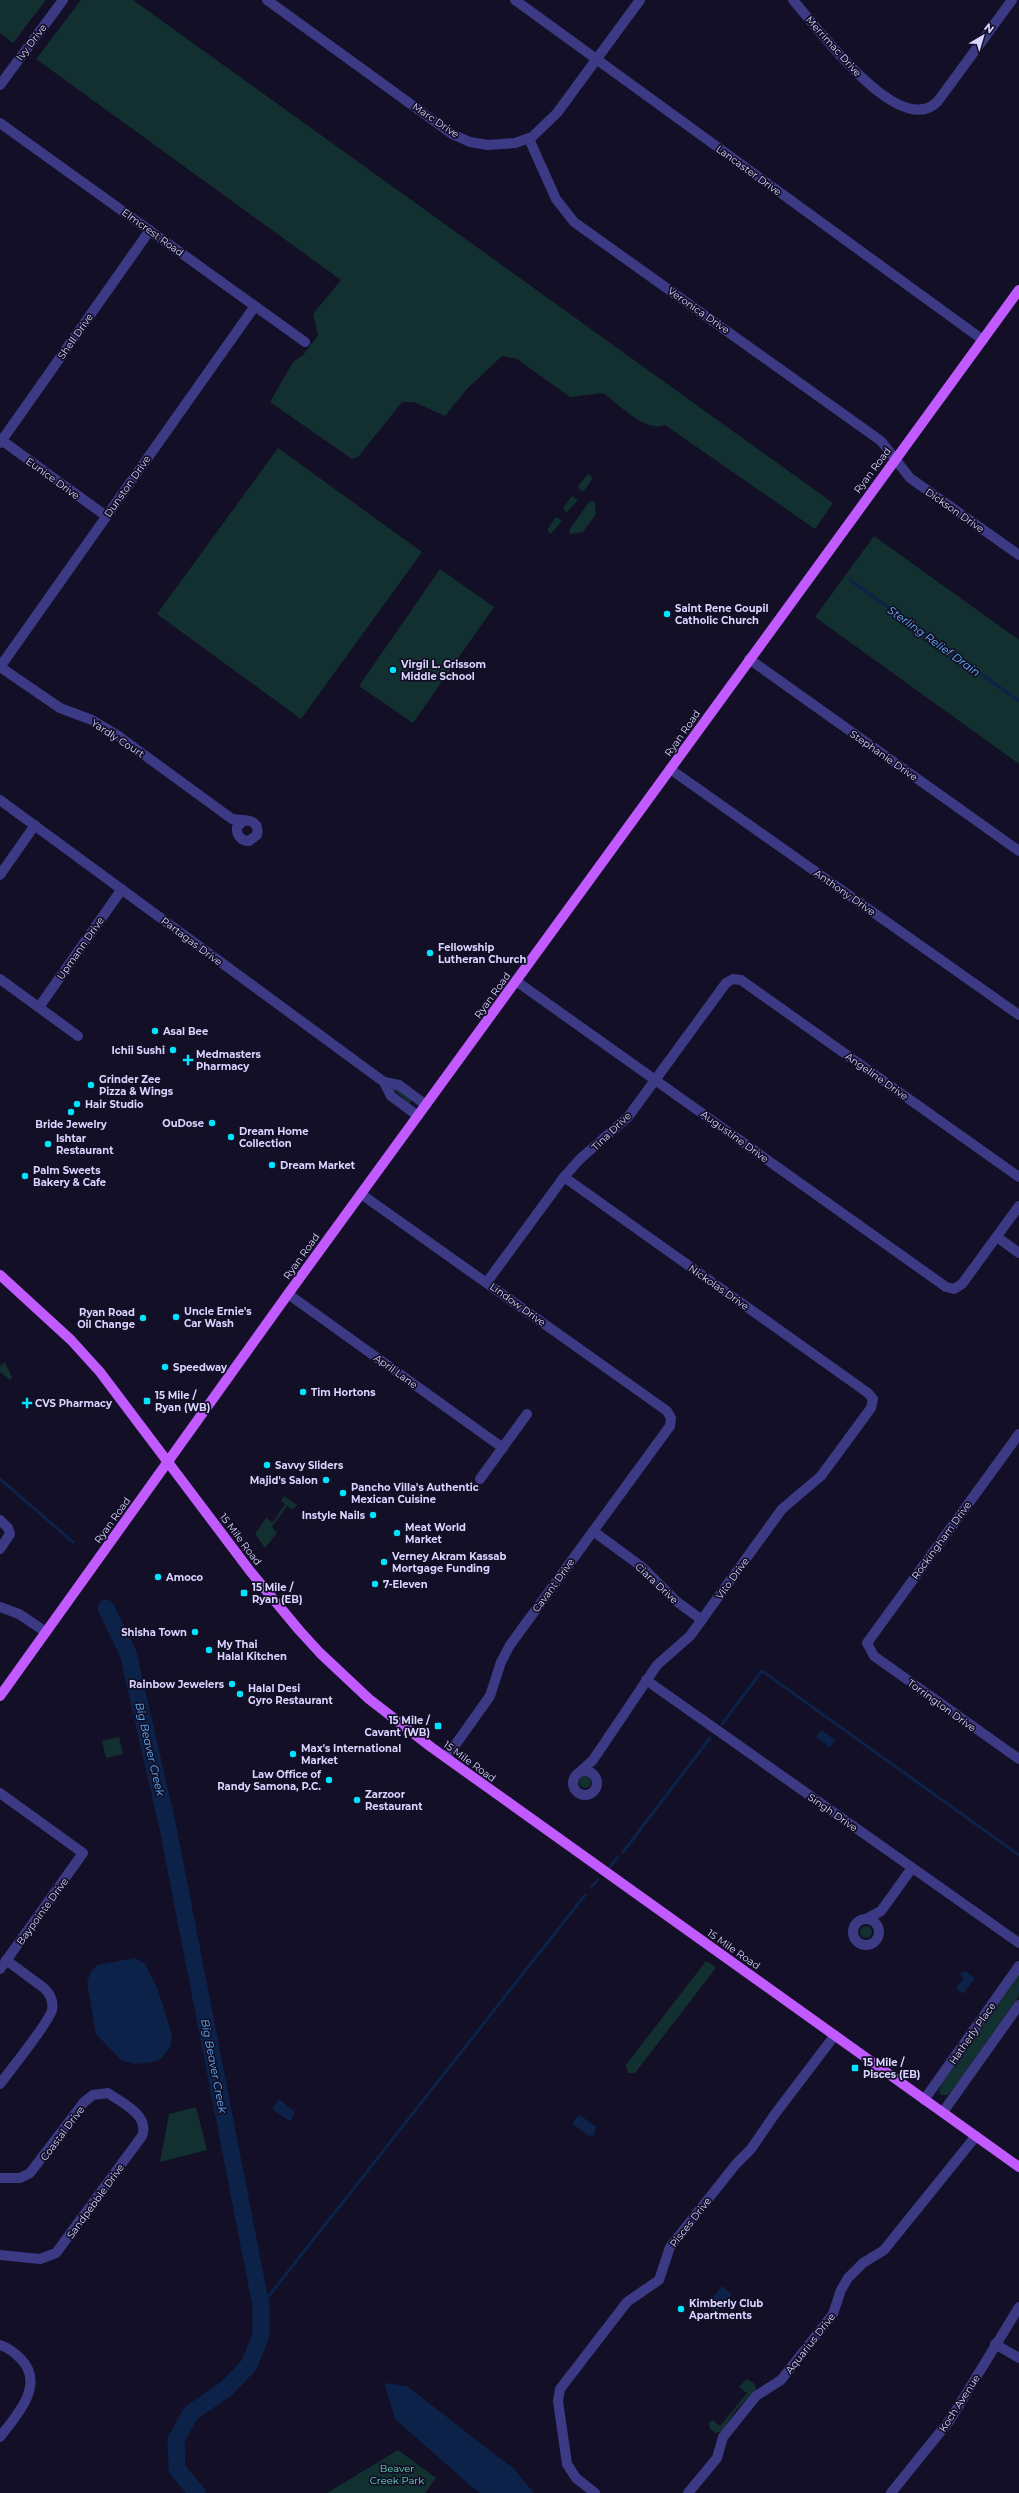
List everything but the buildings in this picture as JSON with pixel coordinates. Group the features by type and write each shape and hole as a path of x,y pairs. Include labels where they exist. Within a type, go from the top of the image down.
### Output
{"main road":[{"name":"Ryan Road","path":"0,1696 288,1294 1019,290"},
{"name":"15 Mile Road","path":"0,1275 76,1345 121,1399 269,1595 320,1653 369,1699 446,1758 1019,2167"}],"street":[{"name":"Ivy Drive","path":"0,85 64,0"},
{"name":"Marc Drive","path":"267,0 452,134 470,142 488,145 504,145 529,139 557,113 640,0"},
{"name":"Lancaster Drive","path":"515,0 983,340"},
{"name":"Merrimac Drive","path":"793,0 853,70 896,103 918,111 927,109 938,101 1012,0"},
{"name":"Elmcrest Road","path":"0,123 304,342"},
{"name":"Veronica Drive","path":"529,139 556,199 574,222 881,441 895,459"},
{"name":"Shell Drive","path":"1,441 150,230"},
{"name":"Dunston Drive","path":"0,667 255,306"},
{"name":"Eunice Drive","path":"1,441 106,516"},
{"name":"Dickson Drive","path":"895,459 912,480 1019,555"},
{"name":"Stephanie Drive","path":"749,659 1019,851"},
{"name":"Yardly Court","path":"0,667 60,708 92,720 111,731 232,819"},
{"name":"Anthony Drive","path":"670,769 1019,1015"},
{"name":"Partagas Drive","path":"0,800 384,1082"},
{"path":"232,819 244,820 251,821 256,825 258,831 255,838 245,841 239,837 232,819"},
{"path":"237,831 239,824 244,820"},
{"path":"0,875 35,825"},
{"name":"Upmann Drive","path":"39,1007 122,889"},
{"path":"0,979 78,1036"},
{"name":"Tina Drive","path":"488,1282 564,1177 580,1159 624,1121 656,1080 726,983 733,979"},
{"name":"Angeline Drive","path":"733,979 741,980 1019,1177"},
{"name":"Augustine Drive","path":"516,981 946,1287 954,1289 962,1284 997,1237"},
{"path":"384,1082 399,1085 426,1105"},
{"path":"384,1082 391,1096 418,1116"},
{"name":"Nickolas Drive","path":"564,1177 868,1392 873,1399"},
{"name":"Lindow Drive","path":"361,1194 488,1282 667,1411 671,1418"},
{"path":"1019,1206 997,1237 1019,1253"},
{"name":"April Lane","path":"288,1294 503,1448"},
{"name":"Vito Drive","path":"593,1760 597,1784 594,1791 587,1795 579,1794 574,1788 573,1780 593,1760 646,1680 667,1655 683,1643 702,1620 782,1509 828,1467 871,1408 873,1399"},
{"path":"480,1479 527,1414"},
{"name":"Cavant Drive","path":"446,1758 490,1696 501,1662 510,1645 670,1426 671,1418"},
{"name":"Rockingham Drive","path":"868,1647 869,1638 1019,1434"},
{"path":"0,1520 10,1531 9,1537 0,1549"},
{"name":"Ciara Drive","path":"593,1531 642,1567 676,1601 702,1620"},
{"path":"0,1608 19,1614 46,1632"},
{"name":"Torrington Drive","path":"868,1647 874,1656 1019,1759"},
{"name":"Singh Drive","path":"646,1680 1019,1943"},
{"path":"581,1771 589,1771 595,1776"},
{"name":"Baypointe Drive","path":"0,1793 83,1853 0,1969"},
{"path":"881,1911 858,1921 854,1928 854,1937 860,1943 868,1945 876,1941 881,1911 912,1868"},
{"path":"866,1918 874,1921 879,1928"},
{"path":"0,2084 48,2019 52,2005 49,1992 6,1960"},
{"name":"Hatherly Place","path":"924,2100 1019,1966"},
{"path":"943,2112 1019,2005"},
{"name":"Pisces Drive","path":"595,2493 576,2478 567,2464 558,2401 563,2383 627,2302 659,2280 673,2244 736,2164 749,2152 767,2128 775,2114 835,2035"},
{"name":"Coastal Drive","path":"0,2178 20,2178 30,2173 84,2102 93,2095 108,2093 123,2103"},
{"name":"Sandpebble Drive","path":"0,2255 40,2259 56,2253 62,2246 142,2136 144,2130 143,2121 123,2103"},
{"name":"Aquarius Drive","path":"688,2493 717,2458 723,2437 756,2396 781,2380 833,2314 841,2290 848,2278 862,2263 884,2250 976,2136"},
{"name":"Koch Avenue","path":"891,2493 950,2420 995,2344 1019,2307"},
{"path":"995,2344 1019,2358"},
{"path":"0,2345 13,2352 27,2368 30,2376 30,2393 0,2437"}],"green space":[{"path":"0,0 46,0 13,43 0,33"},
{"path":"81,0 133,0 833,503 815,529 665,425 649,425 641,421 632,416 603,393 570,397 517,359 502,356 466,390 445,416 414,402 402,402 358,457 352,459 270,402 293,362 303,355 318,335 313,314 341,280 36,59"},
{"path":"278,448 422,552 301,719 157,614"},
{"path":"588,474 593,478 584,491 580,490 578,486"},
{"path":"572,496 578,500 566,513 563,508"},
{"path":"592,501 595,503 596,514 583,532 570,534 569,530 589,502"},
{"path":"556,517 562,521 551,534 547,530"},
{"name":"Sterling Relief Drain","path":"874,536 1019,640 1019,764 815,617"},
{"path":"440,569 494,607 413,723 359,686"},
{"path":"392,1088 395,1088 411,1100 411,1102 409,1103"},
{"path":"5,1362 12,1377 10,1380 0,1372 0,1366"},
{"path":"284,1496 297,1505 293,1510 287,1506 272,1527 277,1533 265,1548 255,1534 266,1518 273,1522 285,1504 281,1501"},
{"path":"119,1737 123,1754 106,1758 102,1741"},
{"path":"587,1776 590,1777 590,1787 583,1788 580,1787 579,1780 580,1777"},
{"path":"864,1926 868,1926 872,1932 868,1938 864,1938 860,1934 860,1930"},
{"path":"706,1961 715,1966 715,1969 635,2073 628,2073 626,2065"},
{"path":"1019,1974 1019,1996 951,2092 947,2095 941,2095 939,2090 941,2085"},
{"path":"196,2107 207,2150 160,2162 169,2114"},
{"path":"747,2379 755,2384 756,2389 736,2410 721,2432 715,2433 710,2429 709,2424 712,2420 720,2426 747,2393 739,2387"},
{"name":"Beaver Creek Park","path":"398,2450 436,2478 425,2493 327,2493"}],"water":[{"path":"821,1730 835,1740 830,1747 816,1737"},
{"path":"135,1958 145,1964 158,1990 172,2035 170,2047 162,2058 153,2062 136,2064 122,2061 96,2034 87,1982 91,1972 97,1965"},
{"path":"965,1971 975,1978 963,1994 956,1988 963,1979 960,1974"},
{"path":"279,2099 295,2112 291,2120 289,2121 272,2109"},
{"path":"580,2115 596,2127 594,2135 589,2136 573,2124 574,2120"},
{"path":"722,2286 732,2294 716,2313 706,2306"},
{"path":"384,2383 407,2386 514,2469 534,2493 481,2493 472,2487 395,2419"}],"waterway":[{"name":"Sterling Relief Drain","path":"850,580 1019,701"},
{"name":"Big Beaver Creek","path":"0,1479 73,1542"},
{"name":"Big Beaver Creek","path":"106,1608 128,1653 168,1828 261,2306 261,2335 249,2365 226,2389 191,2413 176,2440 177,2469 197,2493"},
{"path":"722,1724 762,1671 1019,1855"},
{"path":"623,1852 710,1738"},
{"path":"610,1867 618,1857"},
{"path":"591,1887 598,1880"},
{"path":"261,2306 585,1895"}],"place":[{"name":"Saint Rene Goupil Catholic Church","path":"667,614"},
{"name":"Virgil L. Grissom Middle School","path":"393,670"},
{"name":"Fellowship Lutheran Church","path":"430,953"},
{"name":"Asal Bee","path":"155,1031"},
{"name":"Ichii Sushi","path":"173,1050"},
{"name":"Medmasters Pharmacy","path":"188,1060"},
{"name":"Grinder Zee Pizza & Wings","path":"91,1085"},
{"name":"Hair Studio","path":"77,1104"},
{"name":"Bride Jewelry","path":"71,1112"},
{"name":"OuDose","path":"212,1123"},
{"name":"Dream Home Collection","path":"231,1137"},
{"name":"Ishtar Restaurant","path":"48,1144"},
{"name":"Dream Market","path":"272,1165"},
{"name":"Palm Sweets Bakery & Cafe","path":"25,1176"},
{"name":"Uncle Ernie's Car Wash","path":"176,1317"},
{"name":"Ryan Road Oil Change","path":"143,1318"},
{"name":"Speedway","path":"165,1367"},
{"name":"Tim Hortons","path":"303,1392"},
{"name":"15 Mile / Ryan (WB)","path":"147,1401"},
{"name":"CVS Pharmacy","path":"27,1403"},
{"name":"Savvy Sliders","path":"267,1465"},
{"name":"Majid's Salon","path":"326,1480"},
{"name":"Pancho Villa's Authentic Mexican Cuisine","path":"343,1493"},
{"name":"Instyle Nails","path":"373,1515"},
{"name":"Meat World Market","path":"397,1533"},
{"name":"Verney Akram Kassab Mortgage Funding","path":"384,1562"},
{"name":"Amoco","path":"158,1577"},
{"name":"7-Eleven","path":"375,1584"},
{"name":"15 Mile / Ryan (EB)","path":"244,1593"},
{"name":"Shisha Town","path":"195,1632"},
{"name":"My Thai Halal Kitchen","path":"209,1650"},
{"name":"Rainbow Jewelers","path":"232,1684"},
{"name":"Halal Desi Gyro Restaurant","path":"240,1694"},
{"name":"15 Mile / Cavant (WB)","path":"438,1726"},
{"name":"Max's International Market","path":"293,1754"},
{"name":"Law Office of Randy Samona, P.C.","path":"329,1780"},
{"name":"Zarzoor Restaurant","path":"357,1800"},
{"name":"15 Mile / Pisces (EB)","path":"855,2068"},
{"name":"Kimberly Club Apartments","path":"681,2309"}]}
